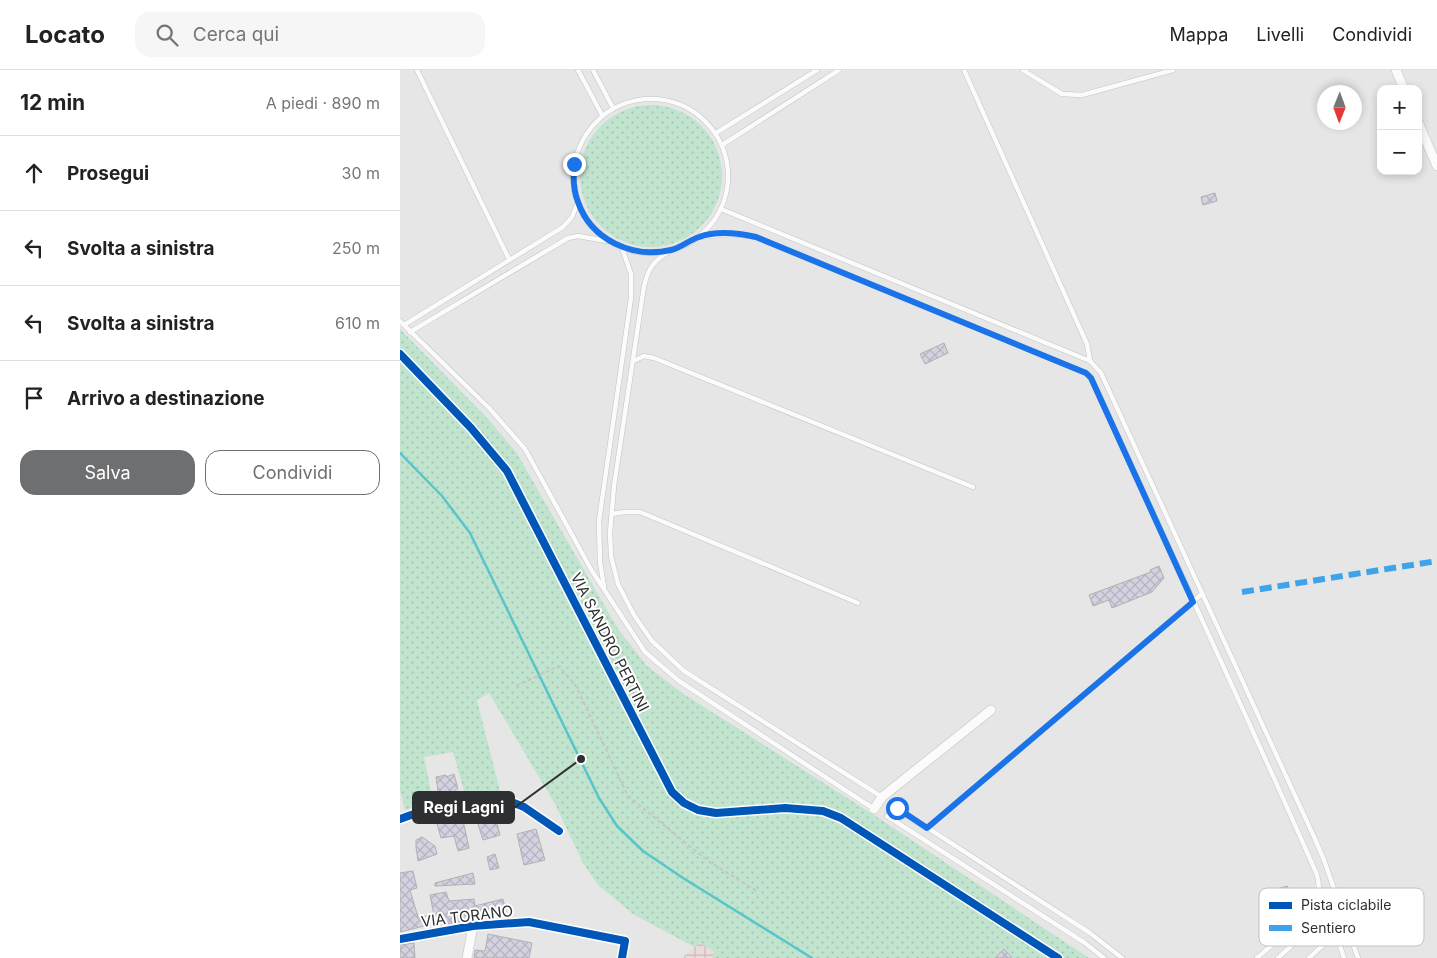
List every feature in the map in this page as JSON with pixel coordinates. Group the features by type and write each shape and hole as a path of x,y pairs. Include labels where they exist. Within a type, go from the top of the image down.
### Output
{"street":[{"path":"1396,70 1402,85"},
{"path":"1421,130 1437,166"},
{"name":"VIA SANDRO PERTINI","path":"400,354 471,428 507,471 672,792 684,803 698,810 716,814 785,808 823,810 856,827 1058,958"},
{"path":"874,809 882,798 991,710"},
{"path":"400,818 461,797 502,798 524,806 559,831"},
{"name":"VIA TORANO","path":"400,939 473,926 529,922 625,941 622,958"},
{"path":"467,958 473,926"}],"lane":[{"path":"417,70 509,259"},
{"path":"578,70 602,115"},
{"path":"594,70 613,108"},
{"path":"716,133 817,70"},
{"path":"722,145 839,70"},
{"path":"964,70 1087,344 1090,361"},
{"path":"1023,70 1062,94 1082,95 1173,70"},
{"path":"650,98 669,100 688,107 703,118 716,133 727,161 729,177 727,193 712,224 698,237 685,245 671,250 646,253 622,248 609,241 585,217 573,184 576,155 588,129 602,115 613,108 631,100 650,98"},
{"path":"578,202 572,217 563,228 402,323 490,409 525,449 605,591 640,645 660,666 679,681 874,809"},
{"path":"721,208 1090,361 1101,373 1318,846 1333,888"},
{"path":"698,237 732,234 756,237 1086,373 1091,378 1193,602 1262,747 1317,875 1320,888"},
{"path":"410,332 568,238 578,236 609,241"},
{"path":"605,591 600,562 599,521 631,290 631,274 622,248"},
{"path":"671,250 657,259 647,272 610,533 611,556 618,584 634,615 652,641 684,671 882,798"},
{"path":"633,361 644,356 654,358 973,488"},
{"path":"612,514 640,512 858,603"},
{"path":"927,828 1202,594"},
{"path":"897,808 1090,933 1122,958"},
{"path":"887,816 1085,943 1104,958"},
{"path":"1257,958 1271,946"},
{"path":"1278,958 1291,946"},
{"path":"1309,958 1322,946"},
{"path":"1339,946 1344,958"},
{"path":"1354,946 1358,958"}],"path":[{"path":"516,686 559,666 576,686 628,796 708,861 757,891"}],"shaded area":[{"path":"700,942 716,953 711,958 682,958"}],"green space":[{"path":"651,105 665,106 678,110 691,117 701,126 710,136 717,149 721,162 721,190 717,203 710,216 701,226 691,235 678,242 665,246 651,247 637,246 624,242 611,235 601,226 592,216 585,203 581,190 580,176 581,162 585,149 592,136 601,126 611,117 624,110 637,106"},
{"path":"400,329 489,420 516,452 618,629 647,666 685,695 868,811 1089,958 711,958 716,953 700,942 694,947 633,914 598,885 583,863 555,804 489,693 477,700 500,791 464,791 453,752 424,757 433,801 405,810 400,790"}],"building":[{"path":"1215,193 1217,201 1203,205 1201,197"},
{"path":"944,343 948,353 925,364 920,354"},
{"path":"1159,566 1164,578 1152,592 1112,608 1109,600 1093,606 1089,595 1151,572 1150,570"},
{"path":"454,774 458,789 439,798 436,777 446,775 446,777"},
{"path":"462,816 469,848 458,851 454,836 441,838 436,820"},
{"path":"495,816 500,835 483,840 477,821"},
{"path":"536,829 545,860 524,865 517,834"},
{"path":"422,837 435,846 437,854 418,861 416,840"},
{"path":"495,854 499,868 490,870 487,857"},
{"path":"413,871 417,888 410,890 418,917 434,915 430,895 446,892 449,901 474,899 475,906 503,899 506,912 443,925 442,921 424,924 424,926 400,932 400,873"},
{"path":"473,873 475,884 435,886 435,883"},
{"path":"488,934 532,943 529,958 474,958 475,950 485,951"},
{"path":"414,943 415,958 400,958 400,945"},
{"path":"1004,949 1012,958 995,958"}],"waterway":[{"path":"400,453 442,496 470,533 599,798 617,826 643,851 812,958"}],"marked path":[{"path":"1242,592 1437,561"}],"cycle path":[{"path":"400,354 471,428 507,471 672,792 684,803 698,810 716,813 785,808 823,811 841,818 1058,958"},
{"path":"400,819 461,797 502,798 524,807 559,831"},
{"path":"400,939 473,926 529,922 625,941 622,958"}],"place":[{"name":"Regi Lagni","path":"581,759"}],"route":[{"path":"574,164 573,184 585,217 609,241 622,248 646,253 671,250 685,245 698,237 732,234 756,237 1086,373 1091,378 1193,602 927,828 897,808"}]}
